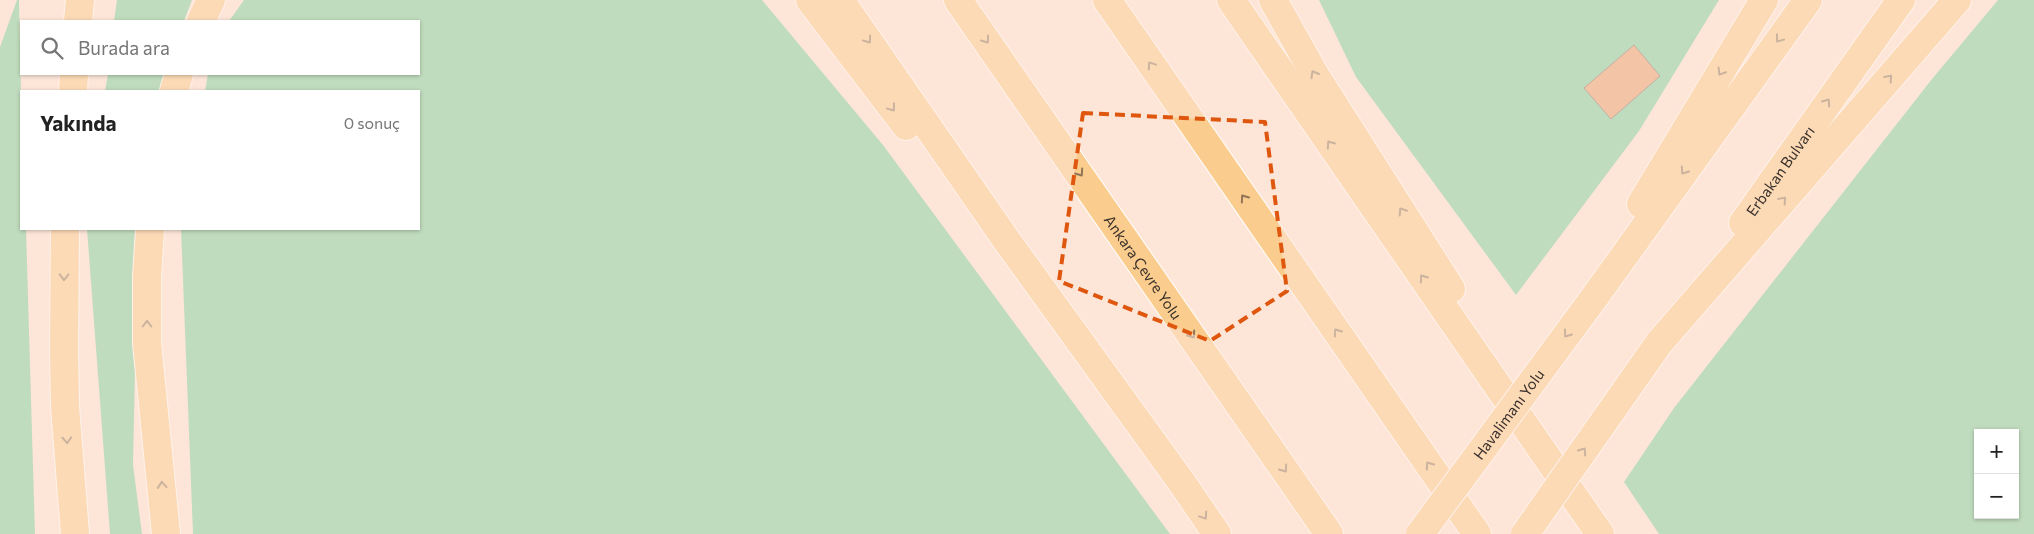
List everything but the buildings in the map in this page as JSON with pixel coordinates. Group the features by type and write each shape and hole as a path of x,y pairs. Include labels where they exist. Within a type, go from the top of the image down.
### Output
{"highway":[{"path":"78,20 80,0"},
{"path":"201,20 211,0"},
{"path":"810,0 1180,480"},
{"path":"840,0 1006,241 1180,480 1217,534"},
{"name":"Ankara Çevre Yolu","path":"958,0 1329,534"},
{"path":"1107,0 1477,534"},
{"path":"1231,0 1600,534"},
{"path":"1273,0 1314,75 1425,246 1604,534"},
{"path":"1596,295 1639,207 1764,0"},
{"path":"1596,295 1808,0"},
{"name":"Erbakan Bulvarı","path":"1659,343 1900,0"},
{"path":"1525,534 1659,343 1957,0"},
{"path":"73,90 74,75"},
{"path":"174,90 178,75"},
{"path":"65,230 65,406 75,534"},
{"path":"150,230 147,276 147,343 166,534"},
{"name":"Havalimanı Yolu","path":"1420,534 1596,295"}],"highlighted area":[{"path":"1083,113 1265,122 1287,291 1210,341 1059,281"}],"green space":[{"path":"17,0 19,0 21,90 20,230 26,230 35,534 0,534 0,47"},
{"path":"117,0 192,0 184,20 114,20"},
{"path":"244,0 762,0 883,145 1170,534 193,534 181,230 420,230 420,90 205,90 208,75 420,75 420,20 230,20"},
{"path":"1319,0 1719,0 1639,131 1516,295 1356,77"},
{"path":"1998,0 2034,0 2034,534 1659,534 1624,482 1674,408 1932,79"},
{"path":"108,75 165,75 159,90 105,90"},
{"path":"87,230 138,230 133,465 142,534 110,534"}]}
